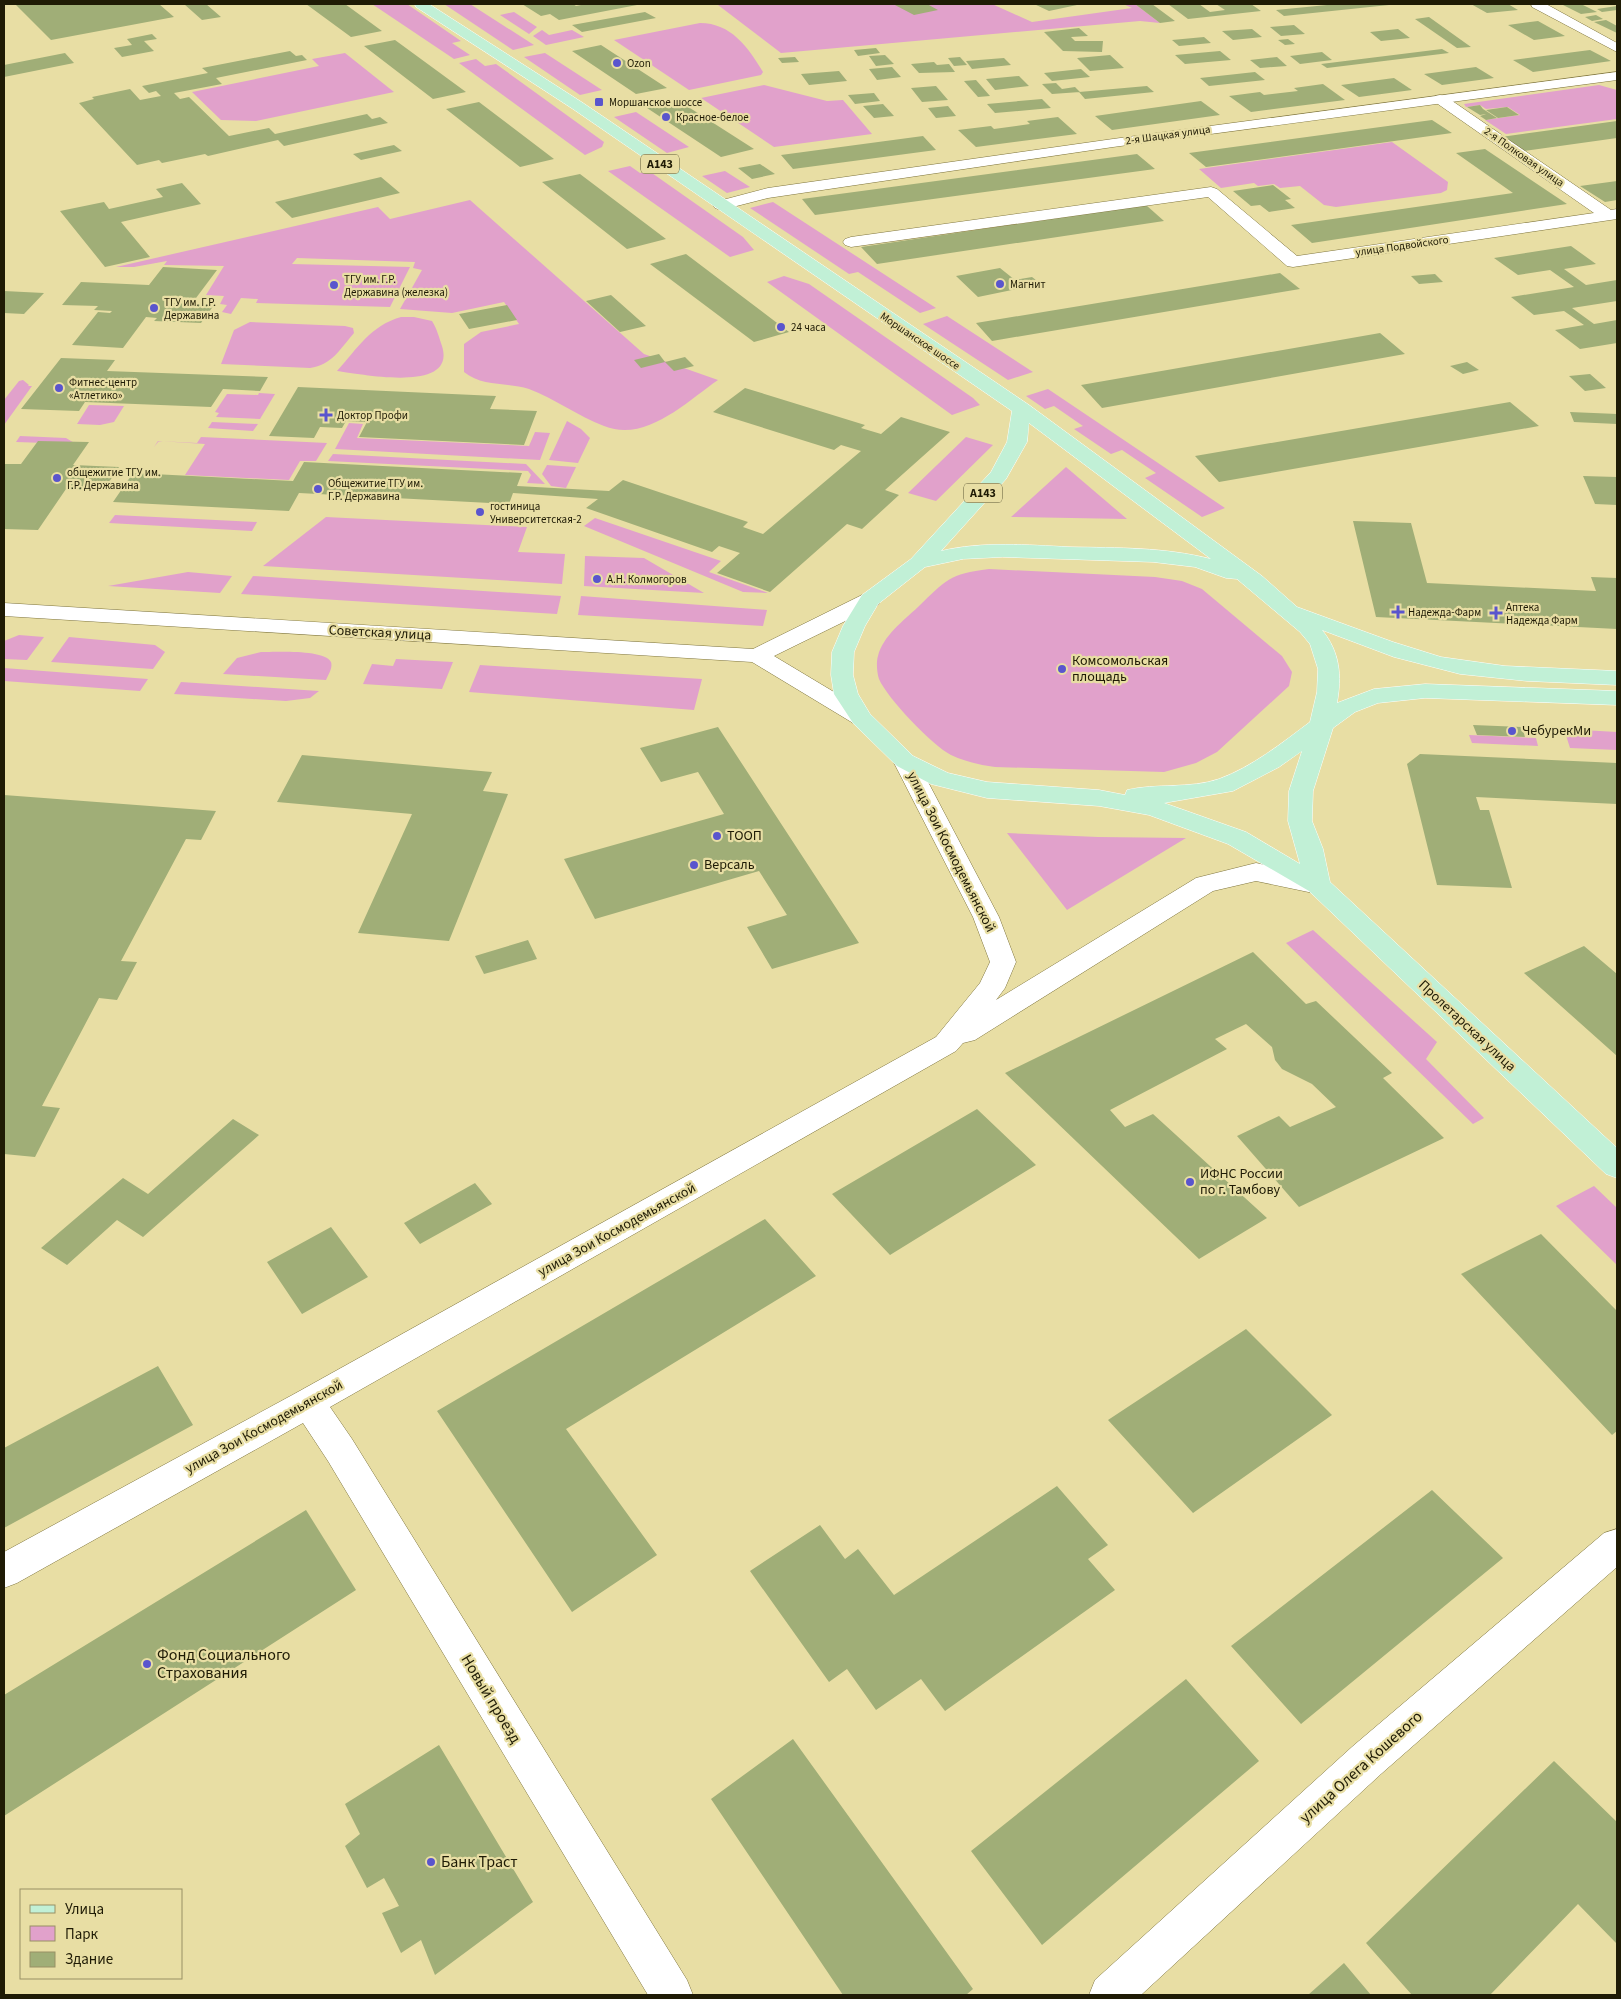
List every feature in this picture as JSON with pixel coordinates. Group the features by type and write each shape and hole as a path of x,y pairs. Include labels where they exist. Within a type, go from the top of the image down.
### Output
{"main road":[{"name":"Моршанское шоссе","path":"422,4 578,106 1022,409 1254,581"},
{"name":"А143","path":"918,563 999,475 1017,442 1022,409"},
{"path":"1318,885 1310,849 1300,821 1301,791 1321,728 1328,692 1329,669 1321,643 1308,627 1254,581 1218,566 1146,555 1011,551 962,553 918,563 870,600 854,626 843,652 842,674 846,694 861,718 905,761 940,779 987,790 1099,798 1167,795 1224,786 1271,762 1321,728 1347,707 1374,696 1425,691 1617,698"},
{"path":"1290,610 1365,640 1439,663 1498,672 1617,678"},
{"name":"Пролетарская улица","path":"1099,798 1154,808 1237,838 1318,885 1617,1166"}],"street":[{"path":"1537,4 1617,48"},
{"name":"2-я Шацкая улица","path":"721,205 768,193 1123,141 1617,76"},
{"name":"2-я Полковая улица","path":"1440,99 1613,215"},
{"name":"улица Подвойского","path":"851,242 1211,192 1293,262 1613,215"},
{"path":"757,656 870,600"},
{"name":"Советская улица","path":"4,610 757,656"},
{"path":"757,656 861,718"},
{"name":"улица Зои Космодемьянской","path":"4,1571 308,1403 946,1044 991,988 1003,962 986,917 905,761"},
{"path":"946,1044 1205,884 1256,872 1318,885"},
{"name":"Новый проезд","path":"308,1403 345,1459 672,1995"},
{"name":"улица Олега Кошевого","path":"1110,1995 1366,1760 1617,1545"}],"green space":[{"path":"372,4 407,4 461,41 452,43 470,55 454,59"},
{"path":"444,4 470,4 534,45 513,50"},
{"path":"992,4 1032,22 1132,8 1123,4 1135,4 1160,23 1140,21 781,53 718,5"},
{"path":"514,12 537,27 529,34 500,15"},
{"path":"700,23 721,27 730,32 751,54 763,72 761,75 689,90 614,40"},
{"path":"542,30 549,35 572,30 584,37 546,45 533,36"},
{"path":"345,53 394,92 256,121 221,120 192,92 319,66 312,59"},
{"path":"545,53 602,90 580,95 524,57"},
{"path":"476,59 485,66 496,64 604,142 602,147 585,155 459,63"},
{"path":"764,85 827,101 843,100 872,134 774,147 701,98"},
{"path":"1599,85 1617,90 1617,119 1506,134 1485,120 1520,115 1508,107 1486,109 1480,105 1466,107 1464,104"},
{"path":"636,112 689,147 667,153 614,117"},
{"path":"1392,142 1448,182 1447,190 1441,193 1336,207 1324,205 1300,186 1280,188 1274,184 1258,186 1254,183 1221,188 1199,169"},
{"path":"630,166 640,173 649,171 743,237 754,250 730,257 608,171"},
{"path":"725,171 750,187 727,193 702,176"},
{"path":"470,200 644,354 718,380 665,418 635,429 620,430 594,422 529,389 479,380 464,372 464,344 481,332 519,324 504,302 452,313 400,309 422,270 413,268 415,262 297,258 292,264 410,267 390,307 256,303 258,299 241,298 231,314 222,312 227,305 220,304 224,296 206,295 224,266 164,265 167,261 134,267 116,267 378,207 390,219"},
{"path":"773,202 936,308 920,313 858,272 849,274 750,208"},
{"path":"784,276 809,284 973,398 980,405 952,415 767,282"},
{"path":"947,316 1033,372 1008,380 923,324"},
{"path":"401,317 414,317 432,321 442,346 443,361 435,371 422,376 404,378 337,371 358,346 373,332 390,321"},
{"path":"250,322 345,326 353,328 354,333 330,360 310,368 221,364 234,330"},
{"path":"23,380 28,386 32,386 4,425 4,400 19,381"},
{"path":"1048,389 1225,508 1202,517 1145,478 1156,473 1122,450 1111,454 1074,429 1083,426 1054,406 1045,409 1026,396"},
{"path":"259,393 275,394 260,419 216,417 219,413 215,412 227,394 258,395"},
{"path":"89,405 124,406 114,422 100,425 77,424"},
{"path":"567,421 581,429 590,438 578,463 549,460"},
{"path":"212,422 258,424 253,431 208,428"},
{"path":"349,423 363,424 357,438 529,446 535,432 550,433 540,460 335,449"},
{"path":"20,436 66,438 76,444 16,442"},
{"path":"201,437 327,443 316,461 300,461 289,480 185,475 205,444 163,441 197,443"},
{"path":"966,437 993,445 936,501 908,493"},
{"path":"333,454 526,464 545,484 527,483 531,475 528,471 328,461"},
{"path":"547,465 576,467 566,488 551,486 542,474"},
{"path":"1066,467 1127,519 1011,517"},
{"path":"115,515 257,522 252,531 109,523"},
{"path":"326,517 527,527 518,552 565,554 562,584 263,566"},
{"path":"595,518 721,561 709,572 768,593 743,592 584,526"},
{"path":"585,556 644,558 704,593 584,586"},
{"path":"989,569 1155,577 1182,581 1202,589 1282,656 1292,672 1289,686 1217,752 1196,763 1164,772 995,767 973,763 951,755 933,742 891,698 879,679 877,658 884,642 894,629 942,584 965,573"},
{"path":"188,572 232,576 220,593 108,586"},
{"path":"253,576 561,596 557,614 241,594"},
{"path":"581,596 767,610 763,626 578,615"},
{"path":"19,635 44,637 27,660 4,659 4,641"},
{"path":"69,637 155,645 165,652 153,669 51,662"},
{"path":"261,652 299,652 319,655 331,662 331,669 326,680 223,674 237,658"},
{"path":"396,659 453,662 442,689 363,684 372,664 393,666"},
{"path":"480,665 702,679 694,710 469,692"},
{"path":"4,668 148,679 140,691 4,681"},
{"path":"181,682 319,691 310,698 286,701 174,694"},
{"path":"1564,729 1617,732 1617,750 1570,748"},
{"path":"1469,735 1536,738 1538,746 1472,743"},
{"path":"1007,833 1098,837 1186,838 1067,910"},
{"path":"1313,930 1437,1042 1426,1059 1484,1118 1473,1124 1286,943"},
{"path":"1594,1186 1617,1208 1617,1265 1556,1206"}],"building":[{"path":"15,4 159,4 174,17 51,40"},
{"path":"184,4 206,4 221,17 202,20"},
{"path":"306,4 345,4 382,31 351,37"},
{"path":"522,4 573,4 576,6 586,4 637,5 559,20 550,14 541,16"},
{"path":"893,4 927,4 938,10 914,15"},
{"path":"1034,4 1077,4 1077,5 1049,11"},
{"path":"1135,4 1152,4 1175,21 1160,23"},
{"path":"1168,4 1199,4 1210,12 1225,10 1216,4 1251,4 1261,11 1188,19"},
{"path":"1337,4 1389,5 1284,16 1276,10"},
{"path":"1471,4 1508,4 1518,10 1487,13"},
{"path":"1561,4 1581,4 1597,12 1581,14"},
{"path":"1617,6 1617,10 1602,12 1597,9"},
{"path":"645,12 656,18 582,32 572,25"},
{"path":"1596,15 1603,19 1592,21 1585,17"},
{"path":"1429,17 1471,47 1457,48 1415,19"},
{"path":"1606,20 1617,26 1617,33 1594,22"},
{"path":"1538,21 1565,36 1534,40 1508,25"},
{"path":"1294,25 1305,34 1281,36 1270,27"},
{"path":"1079,28 1088,36 1071,37 1075,41 1103,41 1102,52 1063,51 1044,32"},
{"path":"1252,29 1262,37 1233,40 1222,31"},
{"path":"1398,29 1410,38 1381,41 1370,32"},
{"path":"152,34 157,39 144,41 154,51 122,57 114,48 132,45 127,39"},
{"path":"1204,37 1211,43 1179,46 1172,40"},
{"path":"1288,39 1295,44 1285,45 1278,40"},
{"path":"395,40 466,92 433,99 364,46"},
{"path":"601,45 667,88 636,94 572,51"},
{"path":"876,48 880,53 858,56 854,50"},
{"path":"1442,49 1449,53 1327,68 1321,64"},
{"path":"1590,50 1611,61 1533,72 1513,60"},
{"path":"290,51 296,56 302,55 307,60 216,78 222,84 174,93 180,99 189,97 229,136 269,128 275,134 367,114 372,119 380,117 388,123 284,146 278,140 208,156 205,154 162,163 159,160 137,165 79,103 94,99 92,97 130,89 140,100 161,96 156,91 149,93 142,86 208,73 202,68"},
{"path":"1220,51 1231,60 1185,64 1175,55"},
{"path":"1322,52 1332,60 1300,64 1290,56"},
{"path":"65,53 74,63 4,77 4,65"},
{"path":"885,55 894,64 876,66 869,56"},
{"path":"1110,55 1124,68 1090,71 1077,58"},
{"path":"795,57 799,62 782,63 778,58"},
{"path":"960,57 967,65 954,66 948,58"},
{"path":"1277,57 1287,66 1260,68 1250,60"},
{"path":"1004,58 1011,65 972,69 966,61"},
{"path":"934,62 937,65 949,64 955,72 919,73 911,64"},
{"path":"892,67 901,77 877,80 869,69"},
{"path":"1476,67 1494,78 1442,85 1424,74"},
{"path":"1081,69 1090,77 1052,81 1044,73"},
{"path":"839,71 847,81 809,85 801,74"},
{"path":"1255,72 1265,80 1209,86 1200,78"},
{"path":"1019,76 1029,86 995,90 986,79"},
{"path":"1394,78 1412,90 1359,97 1341,85"},
{"path":"976,80 990,96 978,97 964,81"},
{"path":"1056,83 1062,89 1075,87 1080,92 1052,94 1042,84"},
{"path":"1323,84 1345,100 1251,112 1229,96 1260,92 1264,95 1298,91 1294,88"},
{"path":"936,86 948,100 922,102 911,88"},
{"path":"1147,86 1154,92 1085,99 1079,92"},
{"path":"874,93 880,101 855,104 848,95"},
{"path":"1042,99 1051,108 995,113 987,104"},
{"path":"679,101 754,149 721,157 647,108"},
{"path":"1201,101 1220,115 1112,130 1095,116"},
{"path":"479,102 554,159 520,167 446,109"},
{"path":"883,104 894,116 874,118 863,106"},
{"path":"1480,105 1497,118 1486,120 1480,116 1486,114 1480,115 1467,107"},
{"path":"948,106 956,116 936,118 928,108"},
{"path":"1507,107 1519,115 1498,118 1486,110"},
{"path":"1058,117 1077,134 976,147 958,130 991,126 994,129 1030,124 1027,121"},
{"path":"1432,120 1452,133 1206,167 1189,153"},
{"path":"1617,121 1617,138 1524,151 1501,137"},
{"path":"923,136 936,150 793,169 781,155"},
{"path":"394,145 402,151 361,160 353,154"},
{"path":"1485,149 1567,204 1312,243 1291,225 1513,193 1456,153"},
{"path":"1137,154 1155,169 815,215 802,199"},
{"path":"760,164 775,174 752,179 738,168"},
{"path":"580,174 666,239 627,249 542,182"},
{"path":"381,177 400,193 292,218 275,202"},
{"path":"1617,181 1617,200 1605,202 1580,186"},
{"path":"182,183 201,204 121,222 150,257 105,267 60,211 104,202 109,209 163,197 156,189"},
{"path":"1273,185 1291,199 1285,200 1295,208 1269,212 1260,205 1251,206 1233,191"},
{"path":"1146,205 1164,221 877,264 861,247"},
{"path":"1571,246 1596,264 1564,269 1586,285 1617,280 1617,301 1572,308 1594,324 1617,320 1617,343 1580,349 1555,330 1584,325 1564,311 1534,315 1511,297 1574,287 1550,270 1518,275 1494,258"},
{"path":"686,254 789,332 754,342 650,264"},
{"name":"ТГУ им. Г.Р. Державина","path":"163,267 217,270 196,298 177,297 173,303 214,305 201,323 154,321 157,318 146,317 123,348 72,345 98,312 110,313 112,311 94,310 98,306 62,305 81,282 149,285"},
{"path":"1000,268 1015,280 1032,277 1041,284 978,297 956,276"},
{"path":"1280,273 1300,289 992,341 976,323"},
{"path":"1435,274 1443,282 1419,284 1411,276"},
{"path":"4,291 44,293 24,314 4,313"},
{"path":"611,295 646,326 620,332 586,301"},
{"path":"507,305 517,320 469,329 459,314"},
{"path":"1380,333 1405,354 1102,408 1081,385"},
{"path":"659,354 665,362 641,368 634,360"},
{"path":"685,357 694,366 674,371 665,362"},
{"path":"61,358 115,360 107,371 268,377 260,391 223,389 211,407 85,402 79,411 21,409"},
{"path":"1467,362 1479,370 1463,374 1450,366"},
{"path":"1590,374 1606,388 1585,391 1569,376"},
{"path":"298,387 496,396 490,409 537,411 524,445 359,437 367,422 346,421 342,428 320,427 314,438 269,436"},
{"path":"745,388 865,425 861,428 881,434 901,417 950,432 885,490 899,495 862,529 847,524 770,592 717,573 740,553 719,546 712,552 586,508 598,499 513,493 509,504 299,493 289,511 113,502 133,473 293,481 304,462 522,473 517,486 609,491 623,480 748,522 743,527 763,534 861,451 841,445 834,450 713,412"},
{"path":"1510,402 1539,426 1219,482 1195,456"},
{"path":"1570,412 1617,414 1617,424 1574,422"},
{"name":"общежитие ТГУ им. Г.Р. Державина","path":"38,441 89,442 73,465 119,467 103,491 66,489 38,530 4,529 4,464 21,464"},
{"path":"1583,476 1617,477 1617,505 1595,504"},
{"path":"1353,521 1411,523 1427,583 1596,591 1591,577 1617,578 1617,629 1376,617"},
{"path":"1473,725 1522,727 1525,737 1477,735"},
{"name":"ТООП","path":"718,727 859,943 772,969 747,927 787,915 759,871 595,919 564,859 724,814 698,772 661,782 640,748"},
{"path":"1420,754 1617,763 1617,804 1476,797 1480,810 1489,810 1512,888 1437,885 1407,764"},
{"path":"302,755 492,772 483,791 508,794 449,941 358,933 412,814 277,802"},
{"path":"4,795 216,811 201,840 186,839 121,961 137,962 117,1000 99,998 42,1106 60,1108 35,1157 4,1154"},
{"path":"528,940 537,959 484,974 475,956"},
{"path":"1584,946 1617,974 1617,1056 1524,973"},
{"path":"1253,952 1306,1004 1316,1001 1392,1073 1383,1078 1444,1138 1299,1207 1237,1136 1279,1116 1290,1127 1336,1107 1312,1084 1282,1069 1275,1060 1272,1047 1246,1024 1215,1039 1227,1049 1110,1110 1125,1127 1153,1114 1267,1218 1199,1259 1005,1073"},
{"path":"977,1109 1036,1165 890,1255 832,1194"},
{"path":"233,1119 259,1135 143,1237 117,1220 67,1265 41,1248 123,1178 148,1194"},
{"path":"475,1183 492,1204 420,1244 404,1223"},
{"path":"765,1219 816,1276 566,1429 657,1555 572,1612 437,1411"},
{"path":"331,1227 368,1277 302,1314 267,1262"},
{"path":"1541,1234 1617,1311 1617,1431 1612,1435 1461,1274"},
{"path":"1246,1329 1332,1415 1193,1513 1108,1420"},
{"path":"158,1366 193,1425 4,1528 4,1448"},
{"path":"1057,1486 1108,1545 1088,1559 1115,1590 945,1711 921,1679 876,1710 847,1669 829,1682 750,1571 820,1525 845,1559 858,1549 894,1595"},
{"path":"1432,1490 1503,1558 1301,1724 1231,1646"},
{"name":"Фонд Социального Страхования","path":"306,1510 356,1590 4,1816 4,1695"},
{"path":"1186,1679 1259,1761 1042,1945 971,1851"},
{"path":"793,1739 973,1989 966,1995 843,1995 711,1799"},
{"name":"Банк Траст","path":"439,1745 533,1902 435,1975 421,1940 401,1953 382,1913 399,1906 384,1878 367,1888 345,1846 360,1834 345,1804"},
{"path":"1554,1761 1617,1822 1617,1944 1578,1904 1490,1995 1412,1995 1366,1943"},
{"path":"1344,1963 1371,1995 1308,1995"}],"place":[{"name":"Ozon","path":"617,63"},
{"name":"Моршанское шоссе","path":"599,102"},
{"name":"Красное-белое","path":"666,117"},
{"name":"Магнит","path":"1000,284"},
{"name":"ТГУ им. Г.Р. Державина (железка)","path":"334,285"},
{"name":"ТГУ им. Г.Р. Державина","path":"154,308"},
{"name":"24 часа","path":"781,327"},
{"name":"Фитнес-центр «Атлетико»","path":"59,388"},
{"name":"Доктор Профи","path":"326,415"},
{"name":"общежитие ТГУ им. Г.Р. Державина","path":"57,478"},
{"name":"Общежитие ТГУ им. Г.Р. Державина","path":"318,489"},
{"name":"гостиница Университетская-2","path":"480,512"},
{"name":"А.Н. Колмогоров","path":"597,579"},
{"name":"Надежда-Фарм","path":"1398,612"},
{"name":"Аптека Надежда Фарм","path":"1496,613"},
{"name":"Комсомольская площадь","path":"1062,669"},
{"name":"ЧебурекМи","path":"1512,731"},
{"name":"ТООП","path":"717,836"},
{"name":"Версаль","path":"694,865"},
{"name":"ИФНС России по г. Тамбову","path":"1190,1182"},
{"name":"Фонд Социального Страхования","path":"147,1664"},
{"name":"Банк Траст","path":"431,1862"}]}
